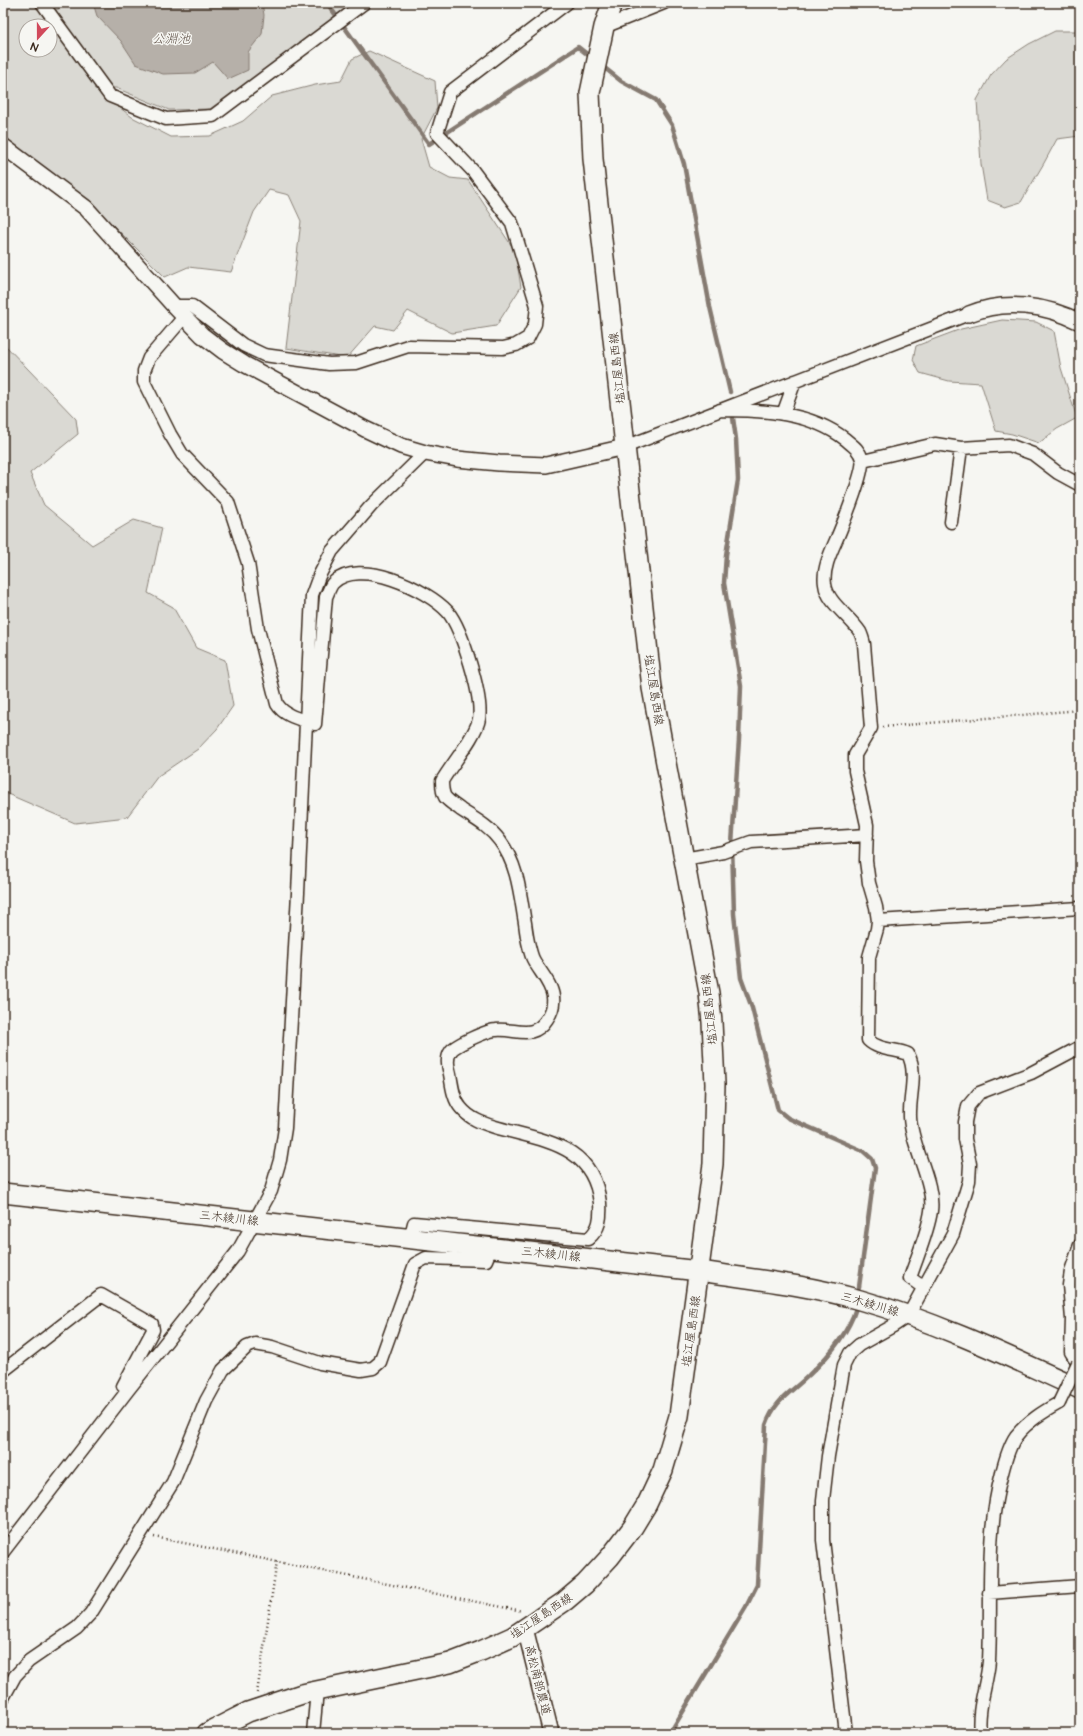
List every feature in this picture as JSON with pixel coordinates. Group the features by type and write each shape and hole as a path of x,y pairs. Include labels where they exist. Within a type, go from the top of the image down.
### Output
{"main road":[{"name":"塩江屋島西線","path":"207,1733 248,1712 302,1694 450,1663 512,1637 565,1601 585,1584 610,1557 633,1527 647,1504 663,1470 679,1416 713,1164 715,1084 709,993 652,688 593,159 590,93 604,27 612,3"},
{"name":"三木綾川線","path":"3,1193 699,1271 789,1284 859,1300 908,1316 967,1338 1080,1389"}],"street":[{"path":"42,3 110,96 166,118 213,116 364,3"},
{"path":"174,306 192,306 243,345 264,355 329,364 356,363 408,346 503,348 516,345 528,338 535,324 537,306 512,223 473,170 437,133 450,92 568,3"},
{"path":"604,27 664,3"},
{"path":"3,146 86,208 184,317 208,339 244,364 365,429 401,446 457,459 499,464 546,465 625,447 982,309 1006,305 1052,310 1080,322"},
{"path":"184,317 149,358 144,371 144,382 170,434 182,454 228,502 248,563 258,629 277,704 281,710 315,724 326,597 332,583 345,575 368,572 392,580 417,590 435,600 448,613 456,626 471,667 480,706 479,720 474,731 442,781 442,789 446,798 453,805 486,825 509,855 517,875 528,943 533,959 553,993 554,1004 549,1017 541,1027 529,1032 495,1030 459,1044 450,1051 447,1061 454,1094 460,1107 467,1115 479,1123 536,1137 559,1145 578,1157 589,1170 598,1189 601,1214 599,1225 594,1234 588,1239 414,1223 410,1239"},
{"path":"783,414 796,381"},
{"path":"720,410 742,410 783,414 810,420 825,426 858,449 862,461 856,486 826,569 825,584 830,597 860,633 864,644 871,728 855,755 855,771 867,826 866,861 869,883 876,907 878,921 869,957 868,1040 874,1046 900,1050 908,1054 913,1063 910,1117 913,1134 929,1190 931,1210 910,1278 924,1288"},
{"path":"862,461 935,444 961,448 1009,445 1033,454 1058,473 1080,485"},
{"path":"951,522 961,448"},
{"path":"3,1552 238,1251 271,1191 280,1160 285,1128 312,595 319,576 332,551 371,506 425,452"},
{"path":"684,859 723,852 751,842 867,835"},
{"path":"878,921 1080,908"},
{"path":"846,1733 823,1540 823,1500 828,1456 844,1365 850,1353 859,1345 908,1316 953,1234 969,1181 970,1164 965,1139 965,1122 968,1106 979,1093 1031,1073 1080,1047"},
{"path":"980,1733 978,1720 989,1662 989,1564 997,1491 1006,1458 1016,1437 1037,1415 1059,1403 1079,1364 1071,1352 1072,1319 1069,1286 1071,1270 1080,1245"},
{"path":"3,1698 15,1676 29,1661 77,1628 91,1613 173,1482 206,1401 224,1370 247,1347 255,1344 272,1347 320,1363 361,1370 373,1368 380,1362 415,1264 426,1258 486,1260 491,1248"},
{"path":"3,1371 101,1295 152,1324 153,1330 123,1386 128,1390"},
{"path":"989,1593 1080,1586"},
{"name":"高松南部農道","path":"529,1625 551,1733"},
{"path":"313,1733 317,1690"}],"path":[{"path":"871,728 1080,710"},
{"path":"140,1534 523,1611 529,1625"},
{"path":"262,1707 257,1692 277,1561"}],"shaded area":[{"path":"3,3 35,3 42,10 59,9 56,3 352,3 210,109 169,110 116,88 94,88 132,117 171,137 210,136 243,121 272,96 315,85 341,81 352,59 369,51 435,81 437,108 421,139 429,167 450,178 468,180 515,251 521,287 496,326 452,333 408,311 393,330 375,326 347,358 286,348 301,221 289,195 269,190 254,212 231,272 188,267 165,277 105,217 3,138"},
{"path":"1055,31 1080,31 1080,136 1057,139 1021,202 1005,207 987,200 981,164 977,100 991,75 1006,59 1029,44"},
{"path":"1002,320 1036,322 1054,331 1061,368 1077,418 1057,429 1039,443 1012,434 996,431 981,383 949,381 920,373 913,360 916,346 961,329"},
{"path":"3,343 76,419 78,434 30,473 44,505 92,545 134,520 162,528 148,593 173,607 196,648 225,660 233,706 217,729 198,749 158,776 127,817 75,823 3,792"}],"water":[{"name":"公淵池","path":"93,3 262,3 264,15 262,34 248,52 248,70 228,79 213,62 195,73 163,74 136,64 121,41 97,16"}],"waterway":[{"path":"327,3 429,144 578,47 592,58"},
{"path":"601,65 621,81 656,100 672,125 684,164 710,307 730,392"},
{"path":"733,418 736,439 738,480 726,555 724,583 741,686 732,844 734,914 741,978 752,1008 778,1110 788,1118 863,1151 872,1159 875,1168 859,1287"},
{"path":"670,1733 746,1607 757,1585 766,1425 779,1402 809,1375 831,1352 843,1336 853,1318 856,1308"}]}
